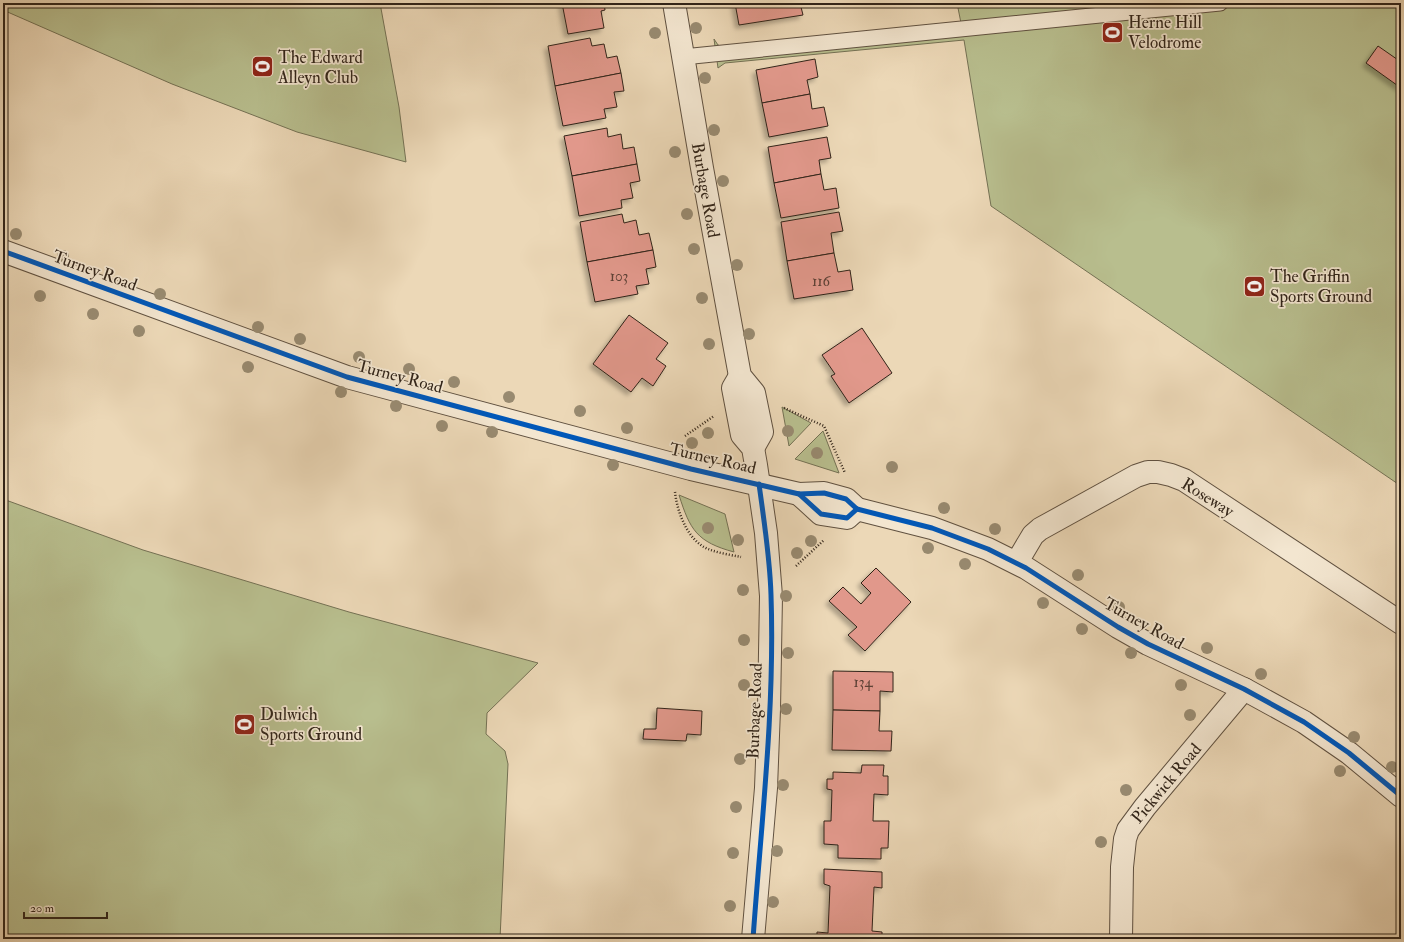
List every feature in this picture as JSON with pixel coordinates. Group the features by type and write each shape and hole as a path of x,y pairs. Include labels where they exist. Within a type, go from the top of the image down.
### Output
{"street":[{"name":"Burbage Road","path":"674,3 740,376 754,393 762,432 753,448 769,562 771,596 769,709 766,788 753,939"},
{"name":"Turney Road","path":"3,252 347,377 692,469 799,494 821,514 847,518 857,509 932,528 988,549 1017,562 1138,638 1272,704 1326,737 1374,773 1401,796"},
{"name":"Roseway","path":"1017,562 1033,535 1040,529 1130,479 1148,472 1158,472 1184,480 1401,623"},
{"name":"Pickwick Road","path":"1121,939 1122,867 1125,839 1128,830 1152,798 1244,689"}],"lane":[{"path":"683,57 1220,3"}],"path":[{"path":"777,405 824,426 846,475"},
{"path":"685,436 703,422 720,412"},
{"path":"675,490 676,504 688,531 707,549 741,557"},
{"path":"796,566 830,534"}],"green space":[{"name":"The Edward Alleyn Club","path":"3,3 380,3 399,107 406,162 297,132 172,84 3,10"},
{"name":"The Griffin Sports Ground","path":"957,3 1401,3 1401,486 991,206 964,40 725,63 718,68 714,39 718,45 721,46 961,23"},
{"path":"782,407 811,423 789,446"},
{"path":"823,431 839,473 795,459"},
{"path":"679,495 725,514 734,552 711,544 697,533 691,526"},
{"name":"Dulwich Sports Ground","path":"3,499 143,550 349,612 538,663 487,713 486,734 505,751 508,764 500,939 3,939"}],"building":[{"path":"562,3 604,3 605,10 601,11 604,28 568,34"},
{"path":"735,3 800,3 803,15 739,25"},
{"path":"590,38 592,46 604,44 607,58 617,56 621,73 555,86 548,46"},
{"path":"1378,46 1401,62 1401,88 1366,63"},
{"path":"815,59 818,77 807,80 810,94 762,103 756,70"},
{"path":"621,73 624,91 614,92 617,107 604,109 606,118 563,126 555,86"},
{"path":"810,94 812,109 824,107 828,126 769,137 762,103"},
{"path":"607,128 608,137 621,134 623,149 634,147 637,164 572,176 564,136"},
{"path":"827,137 831,158 819,160 821,174 774,183 768,147"},
{"path":"637,164 640,181 630,183 633,198 621,200 622,208 579,216 572,176"},
{"path":"821,174 824,190 836,188 839,208 781,218 774,183"},
{"path":"839,212 843,231 831,233 834,253 787,261 781,222"},
{"path":"622,214 624,223 636,220 639,235 649,233 653,250 587,262 580,222"},
{"path":"653,250 656,267 646,269 649,284 636,286 638,294 595,302 587,262"},
{"path":"834,253 838,272 850,270 853,290 794,299 787,261"},
{"path":"629,315 668,343 656,359 666,366 653,386 642,378 631,392 593,364"},
{"path":"862,328 892,373 849,403 831,376 835,374 822,355"},
{"path":"876,568 911,602 865,651 848,635 857,627 829,601 843,587 861,604 871,593 861,583"},
{"path":"833,671 893,672 893,692 880,691 880,711 833,710"},
{"path":"657,708 702,711 701,735 687,734 686,741 643,739 644,729 656,729"},
{"path":"833,710 880,711 879,731 892,731 891,751 832,750"},
{"path":"862,765 884,765 883,776 888,776 888,795 874,794 873,821 889,821 888,848 881,848 881,859 838,858 838,845 824,844 824,821 831,821 832,790 827,789 827,779 833,779 833,772 861,773"},
{"path":"824,869 882,872 882,888 874,887 872,931 882,932 882,939 817,939 817,932 828,933 830,886 824,884"}],"cycle path":[{"path":"3,251 347,377 691,469 799,494 824,493 846,499 857,509 932,528 988,549 1026,568 1118,627 1148,644 1244,689 1304,722 1349,753 1401,796"},
{"path":"753,939 769,724 772,638 769,567 759,484"},
{"path":"799,494 821,514 847,518 857,509"}],"place":[{"name":"Herne Hill Velodrome","path":"1112,32"},
{"name":"The Edward Alleyn Club","path":"263,67"},
{"name":"The Griffin Sports Ground","path":"1255,286"},
{"name":"Dulwich Sports Ground","path":"245,724"}]}
